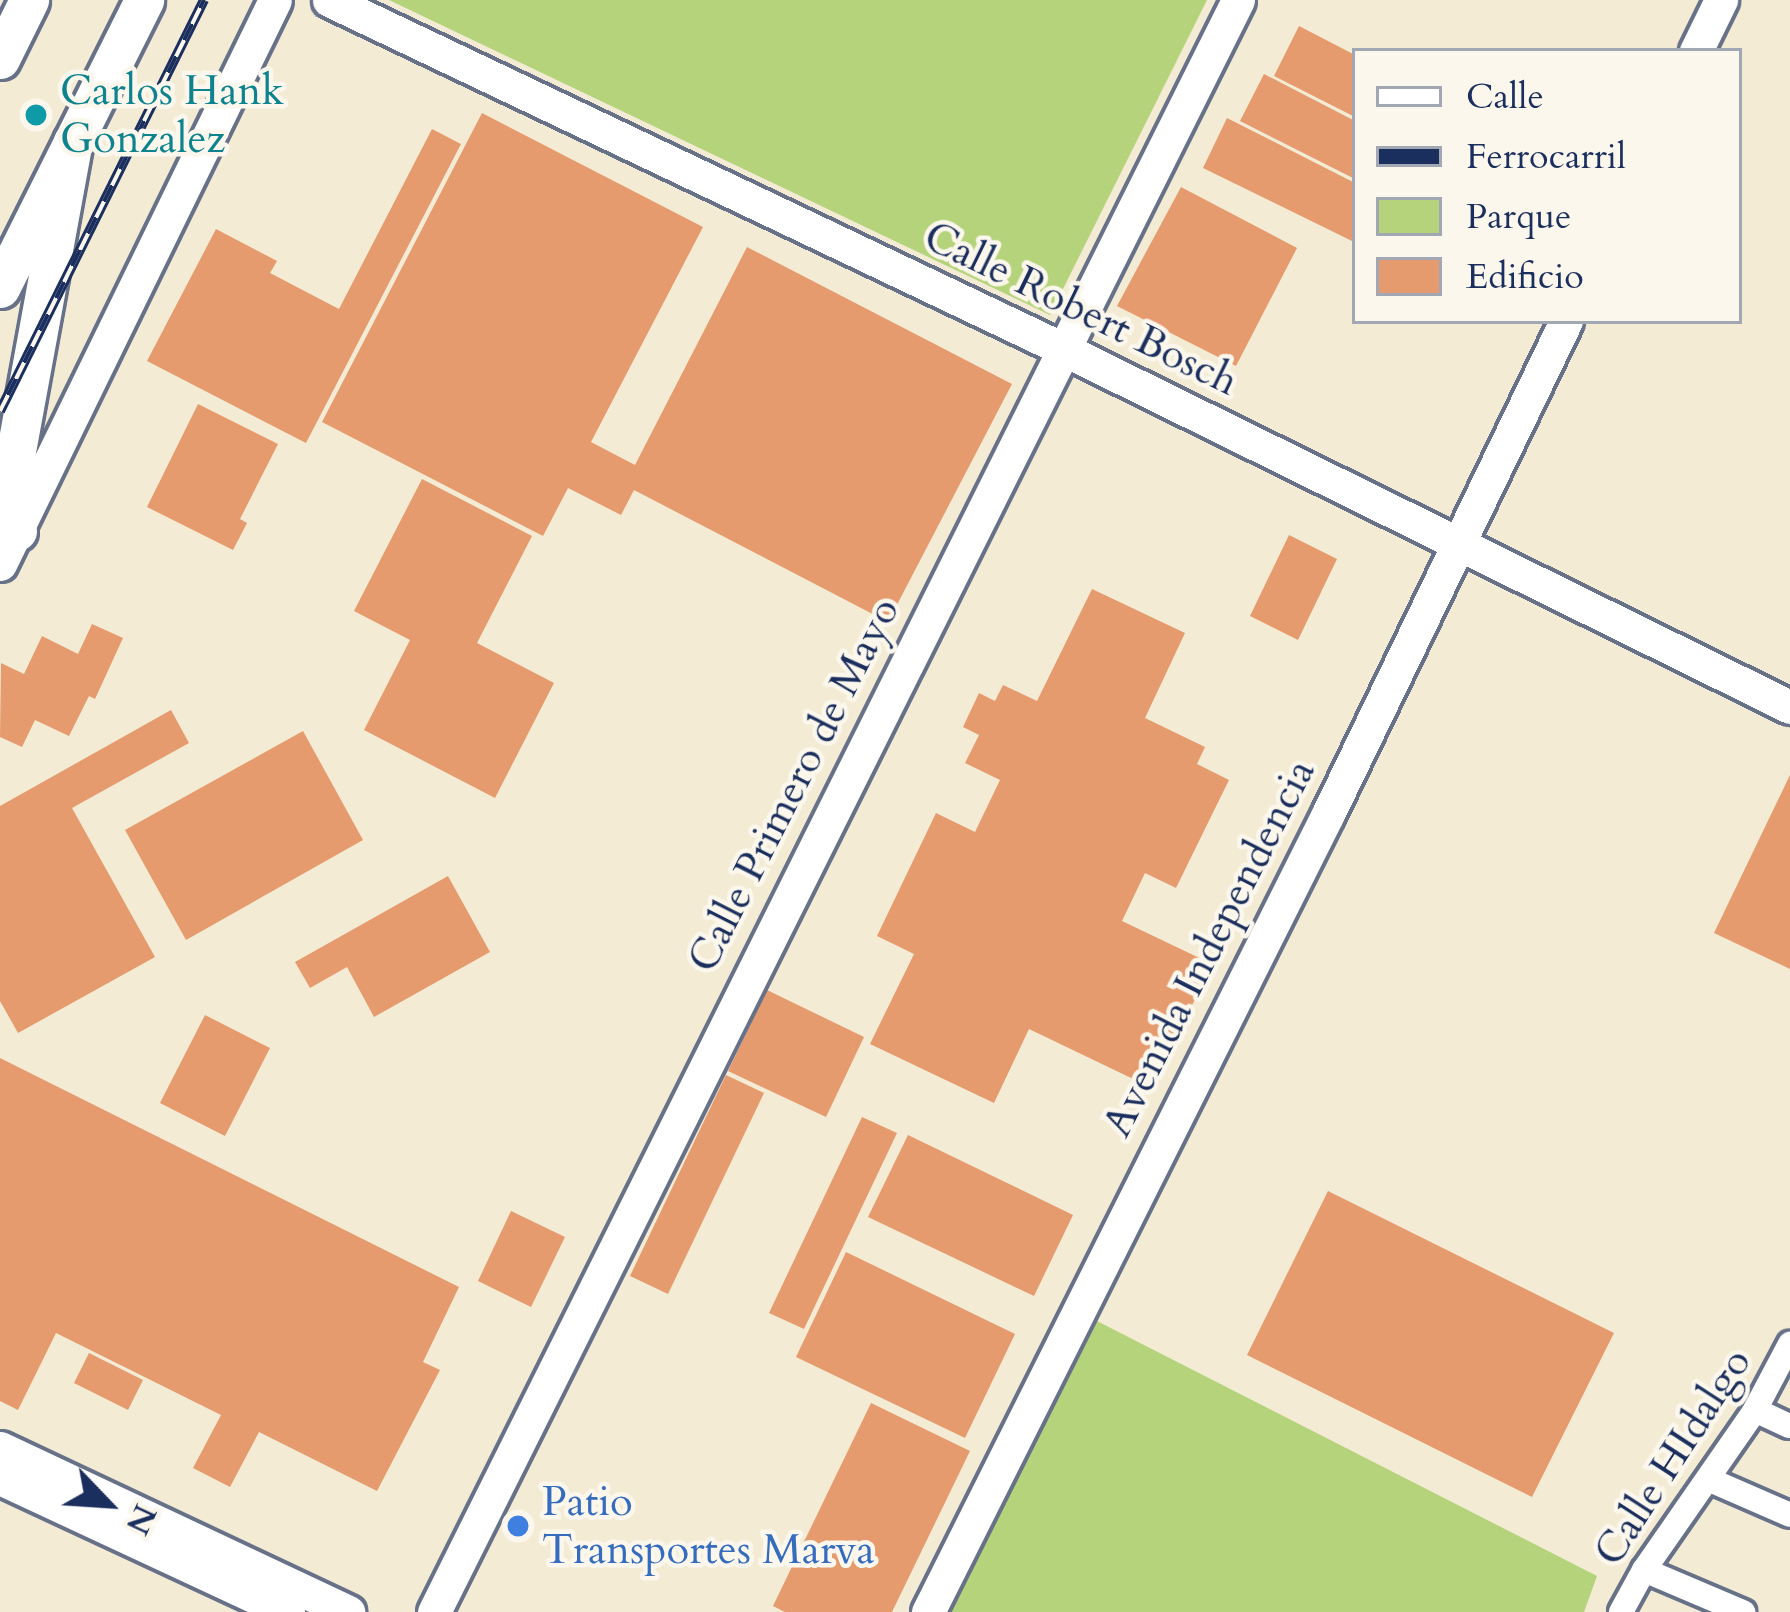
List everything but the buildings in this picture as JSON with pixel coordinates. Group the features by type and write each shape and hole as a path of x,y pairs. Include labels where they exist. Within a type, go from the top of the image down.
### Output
{"highway":[{"path":"0,59 29,0"},
{"path":"0,288 144,0"},
{"path":"8,548 7,500 73,142"}],"main road":[{"path":"8,548 275,0"},
{"name":"Calle Robert Bosch","path":"329,0 1063,349 1790,707"},
{"name":"Calle Primero de Mayo","path":"434,1612 1238,0"},
{"path":"1697,48 1721,0"},
{"name":"Avenida Independencia","path":"928,1612 1565,324"},
{"path":"0,1448 348,1612"},
{"path":"0,1478 288,1612"}],"street":[{"name":"Calle HIdalgo","path":"1621,1612 1644,1570 1755,1410 1790,1344"},
{"path":"1755,1410 1790,1426"},
{"path":"1710,1480 1790,1515"},
{"path":"1644,1570 1743,1612"}],"green space":[{"path":"389,0 1207,0 1050,315"},
{"path":"1093,1319 1597,1576 1584,1612 951,1612"}],"railway":[{"path":"0,411 204,0"}],"place":[{"name":"Carlos Hank Gonzalez","path":"36,115"},
{"name":"Patio Transportes Marva","path":"518,1526"}]}
